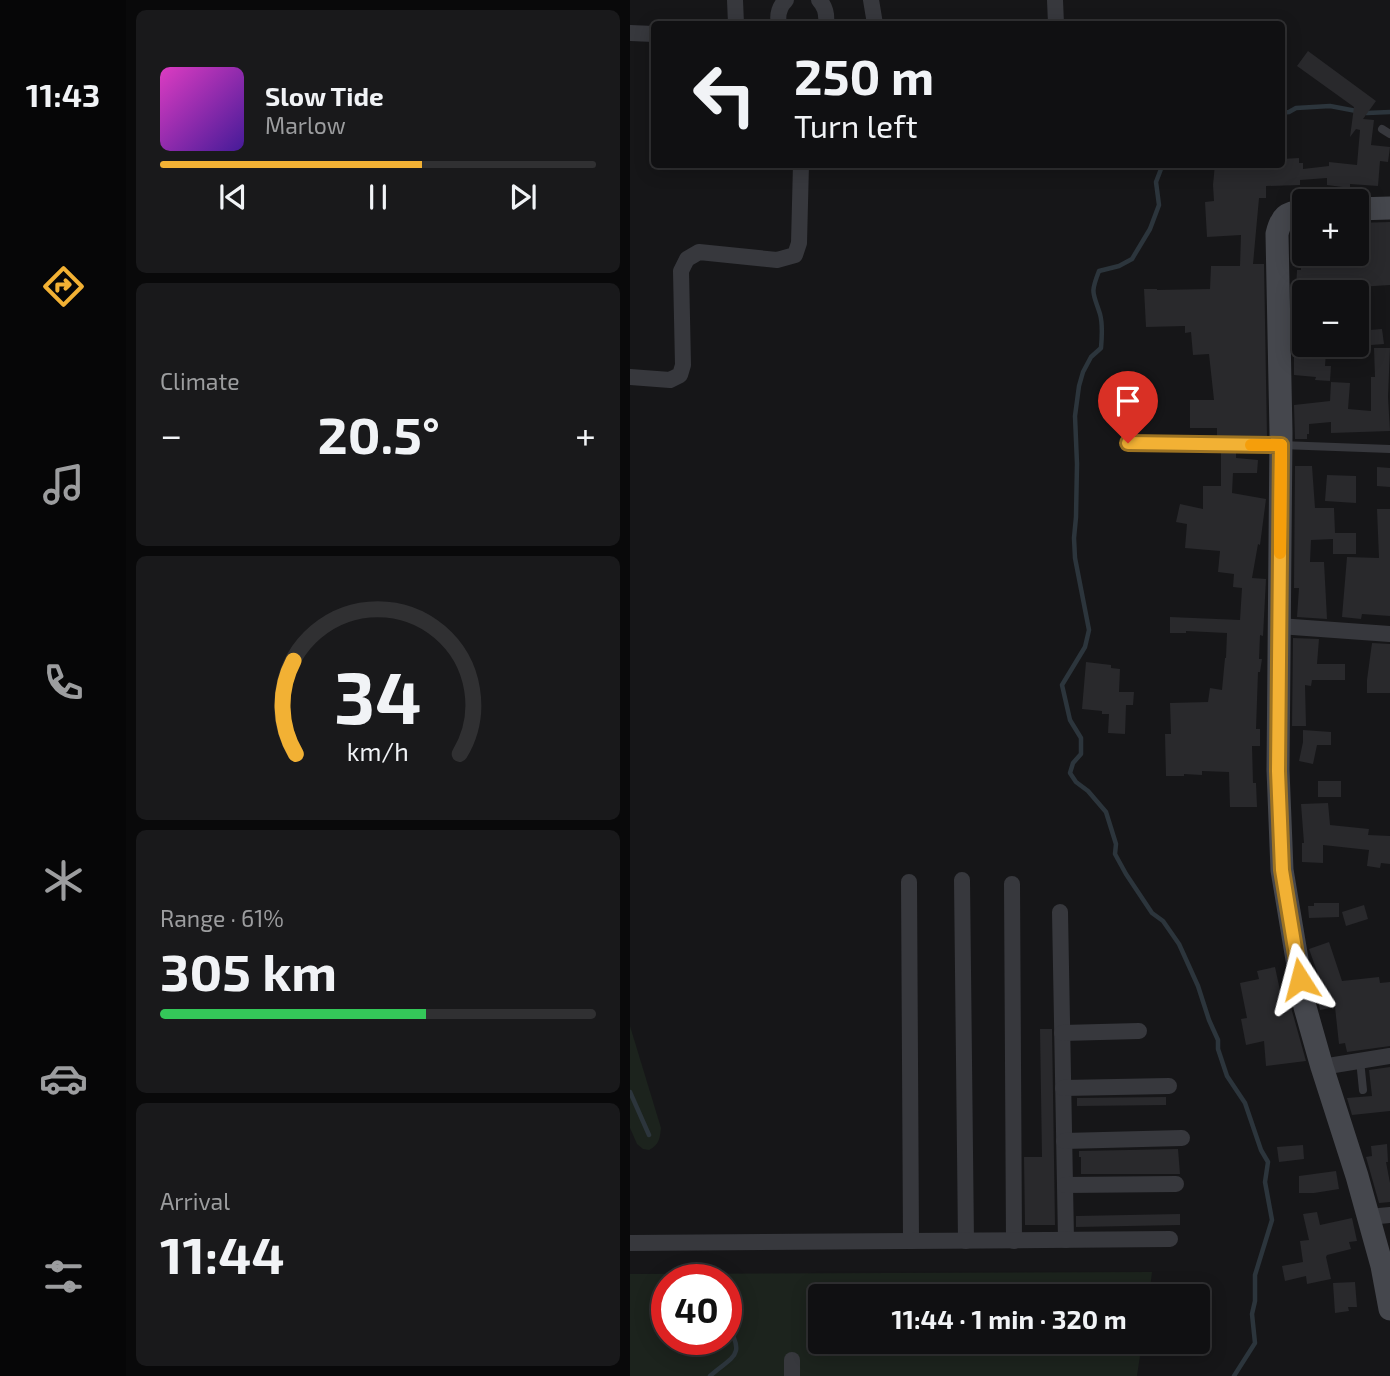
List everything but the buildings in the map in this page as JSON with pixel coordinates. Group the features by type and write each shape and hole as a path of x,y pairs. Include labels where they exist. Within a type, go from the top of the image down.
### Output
{"street":[{"path":"735,0 736,21"},
{"path":"779,21 780,9 786,0"},
{"path":"819,0 825,9 826,21"},
{"path":"871,0 874,21"},
{"path":"1055,0 1056,21"},
{"path":"630,33 651,34"},
{"path":"630,377 670,380 680,375 683,365 681,271 687,259 699,252 777,260 795,255 799,243 801,168"},
{"path":"1369,209 1390,208"},
{"path":"1292,212 1281,220 1278,233 1281,445 1278,771 1282,870 1305,1007 1357,1176 1379,1216 1382,1266 1390,1309"},
{"path":"1279,626 1390,634"},
{"path":"962,880 966,1241"},
{"path":"909,882 911,1241"},
{"path":"1012,884 1014,1241"},
{"path":"1060,912 1066,1240"},
{"path":"1062,1033 1139,1031"},
{"path":"1322,1067 1390,1056"},
{"path":"1063,1088 1169,1086"},
{"path":"1064,1141 1182,1138"},
{"path":"1065,1185 1176,1184"},
{"path":"630,1243 1170,1239"}],"lane":[{"path":"1382,129 1390,134"},
{"path":"1128,443 1390,449"},
{"path":"1360,1060 1363,1090"}],"shaded area":[{"path":"630,1026 661,1128 658,1141 649,1150 637,1144 630,1128"},
{"path":"1152,1272 1151,1284 808,1284 808,1354 1140,1354 1137,1376 630,1376 630,1274 651,1274 651,1355 742,1355 742,1274"}],"waterway":[{"path":"1285,112 1296,108 1330,106 1367,113 1390,112"},
{"path":"1162,168 1156,182 1159,205 1150,229 1132,259 1119,266 1099,271 1094,284 1094,297 1102,322 1101,348 1091,357 1083,372 1075,416 1075,558 1089,630 1085,647 1062,685 1070,720 1081,738 1081,754 1073,763 1070,773 1106,812 1116,844 1115,854 1126,874 1152,913 1163,921 1179,944 1218,1040 1218,1049 1227,1076 1245,1103 1261,1150 1268,1162 1265,1182 1272,1220 1255,1275 1252,1314 1255,1343 1234,1376"},
{"path":"630,1092 649,1135"},
{"path":"710,1376 734,1355"}],"slow traffic":[{"path":"1251,445 1281,445 1280,553"}],"route":[{"path":"1128,443 1281,445 1278,771 1282,870 1300,979"}]}
